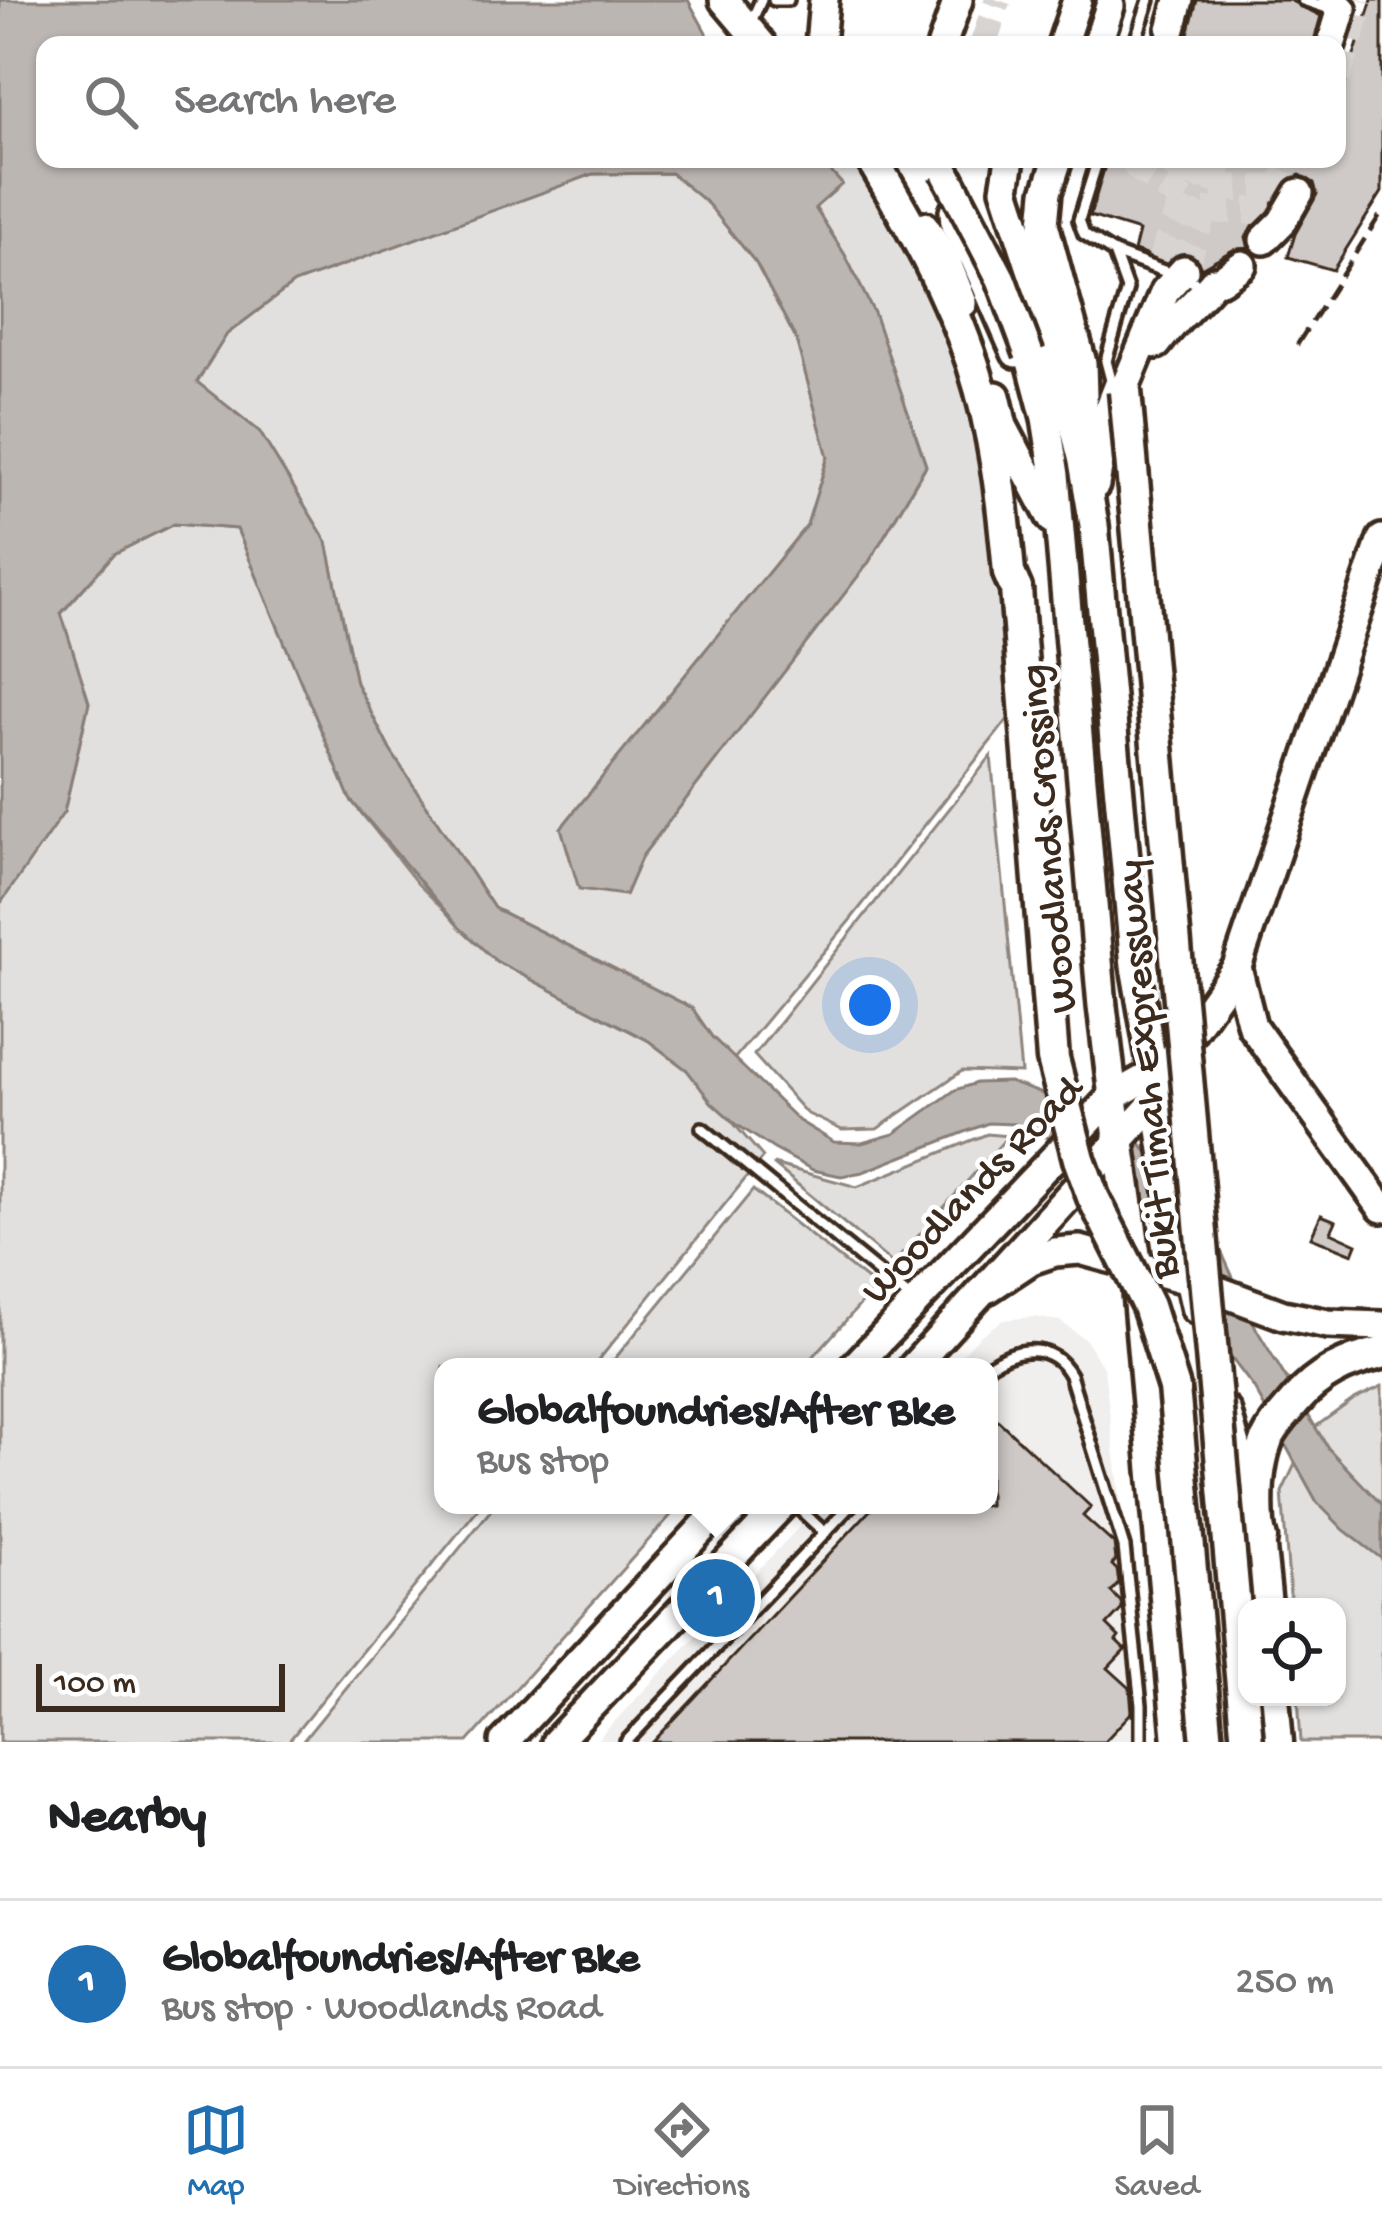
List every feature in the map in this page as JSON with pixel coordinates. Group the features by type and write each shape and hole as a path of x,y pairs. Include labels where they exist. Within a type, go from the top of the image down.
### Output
{"highway":[{"path":"879,168 946,293 973,365 1012,549"},
{"name":"Bukit Timah Expressway","path":"1125,391 1247,1742"},
{"path":"1003,426 1012,549"},
{"name":"Bukit Timah Expressway","path":"1012,549 1053,1059 1079,1159 1148,1306 1174,1388 1207,1742"},
{"path":"1154,1085 1194,1290 1261,1539"},
{"path":"1118,1138 1136,1265 1179,1742"},
{"path":"1265,1598 1261,1462 1270,1433 1311,1383 1348,1363 1382,1353"},
{"path":"1274,1706 1276,1742"}],"main road":[{"path":"726,0 737,13 753,17"},
{"path":"809,0 810,36"},
{"path":"821,36 824,0"},
{"path":"945,36 958,0"},
{"path":"1065,36 1077,0"},
{"path":"1171,29 1179,0"},
{"path":"1099,36 1110,6"},
{"path":"1333,36 1340,6"},
{"name":"Woodlands Crossing","path":"882,168 901,189 947,263 986,362 1003,426 1058,531"},
{"path":"945,168 1001,279 1029,354 1053,458"},
{"name":"Woodlands Crossing","path":"1008,168 1005,188 1046,315 1094,525 1135,966 1154,1085"},
{"name":"Woodlands Crossing","path":"1055,168 1044,224 1082,363 1083,461"},
{"path":"1264,240 1299,194"},
{"name":"Woodlands Crossing","path":"954,211 955,225 975,259 1026,378 1046,450 1053,458 1118,1138"},
{"name":"Woodlands Crossing","path":"1094,525 1098,454 1139,356 1148,288 1169,270"},
{"path":"1139,356 1161,341 1173,320 1191,310 1197,298 1222,278"},
{"path":"1154,1085 1237,967 1382,539"},
{"path":"1237,967 1252,1026 1382,1208"},
{"name":"Woodlands Road","path":"862,1358 1112,1096 1154,1085"},
{"name":"Woodlands Road","path":"922,1358 989,1288 1118,1138 1154,1085"},
{"path":"989,1288 1031,1260 1055,1252 1092,1251 1194,1290 1234,1296 1283,1315 1328,1324 1382,1326"},
{"path":"504,1742 716,1514"},
{"path":"556,1742 773,1514"}],"lane":[{"path":"774,0 788,0"},
{"path":"1137,36 1149,0"},
{"path":"1303,0 1340,6"},
{"path":"1095,168 1079,220 1084,234 1114,253 1169,270 1222,278"},
{"path":"1083,461 1111,380 1106,361 1127,289 1114,253"},
{"path":"702,1128 915,1302"},
{"path":"998,1361 1018,1351 1036,1350 1062,1360 1070,1375 1124,1547 1141,1742"},
{"path":"805,1514 825,1533"},
{"path":"626,1742 843,1514"}],"shaded area":[{"path":"0,0 688,0 708,36 36,36 36,168 827,168 842,184 815,208 874,313 926,465 869,562 642,856 625,895 579,889 561,828 807,525 828,457 796,339 756,263 708,204 671,173 593,174 294,283 227,334 197,382 259,431 327,542 356,683 390,750 494,908 692,1008 712,1037 799,1121 834,1142 862,1143 894,1134 955,1090 976,1083 1009,1082 1080,1107 1138,1141 1210,1227 1257,1330 1328,1448 1382,1505 1382,1559 1317,1502 1254,1388 1229,1355 1173,1244 1116,1174 1014,1124 988,1123 863,1172 841,1176 813,1170 736,1124 711,1102 687,1070 649,1041 496,961 459,927 350,799 237,529 174,524 114,554 61,613 89,702 64,812 0,904"},
{"path":"827,168 866,168 926,281 960,373 991,508 1009,718 734,1059 692,1008 494,908 390,750 356,683 327,542 259,431 196,382 227,334 294,283 593,174 672,173 708,204 756,263 796,339 828,456 807,525 561,828 625,895 642,856 869,562 926,466 874,313 815,207 842,184"},
{"path":"174,524 237,529 350,799 417,883 496,961 649,1041 687,1070 763,1157 600,1358 434,1358 434,1514 474,1514 288,1742 0,1742 0,904 64,812 89,703 61,614 114,554"},
{"path":"991,756 1021,1073 962,1071 877,1129 842,1130 806,1113 754,1055"},
{"path":"987,1134 1008,1136 893,1264 773,1164 857,1187"},
{"path":"753,1190 876,1287 812,1358 615,1358"},
{"path":"1003,1320 1060,1321 1086,1340 1104,1369 1151,1742 595,1742 811,1514 998,1514 998,1358 959,1358"},
{"path":"1382,1386 1382,1742 1301,1742 1299,1706 1346,1706 1346,1598 1290,1598 1282,1492 1311,1430 1354,1399"},
{"path":"488,1514 672,1514 468,1742 302,1742"}],"building":[{"path":"1197,0 1289,0 1321,16 1315,36 1188,34"},
{"path":"1372,0 1382,0 1382,192 1333,270 1288,257 1317,194 1314,183 1300,175 1284,183 1268,211 1251,228 1246,237 1249,248 1233,250 1201,268 1189,253 1177,253 1167,262 1134,251 1139,231 1090,216 1104,168 1346,168 1346,80"},
{"path":"1321,1215 1336,1221 1331,1232 1357,1244 1353,1254 1311,1237"},
{"path":"998,1420 1091,1507 1083,1516 1114,1544 1112,1565 1119,1583 1111,1592 1122,1609 1107,1625 1125,1650 1108,1668 1130,1688 1132,1712 1104,1742 653,1742 867,1514 998,1514"}],"tunnel":[{"path":"986,36 998,0"},
{"path":"1346,51 1362,0"},
{"path":"1138,168 1185,201"},
{"path":"1178,168 1192,178"},
{"path":"1160,263 1194,168"},
{"path":"1184,270 1219,168"},
{"path":"1204,211 1271,210 1289,168"},
{"path":"1212,188 1281,188"}],"railway":[{"path":"1297,345 1382,212"}],"place":[{"name":"Globalfoundries/After Bke","path":"716,1598"}]}
